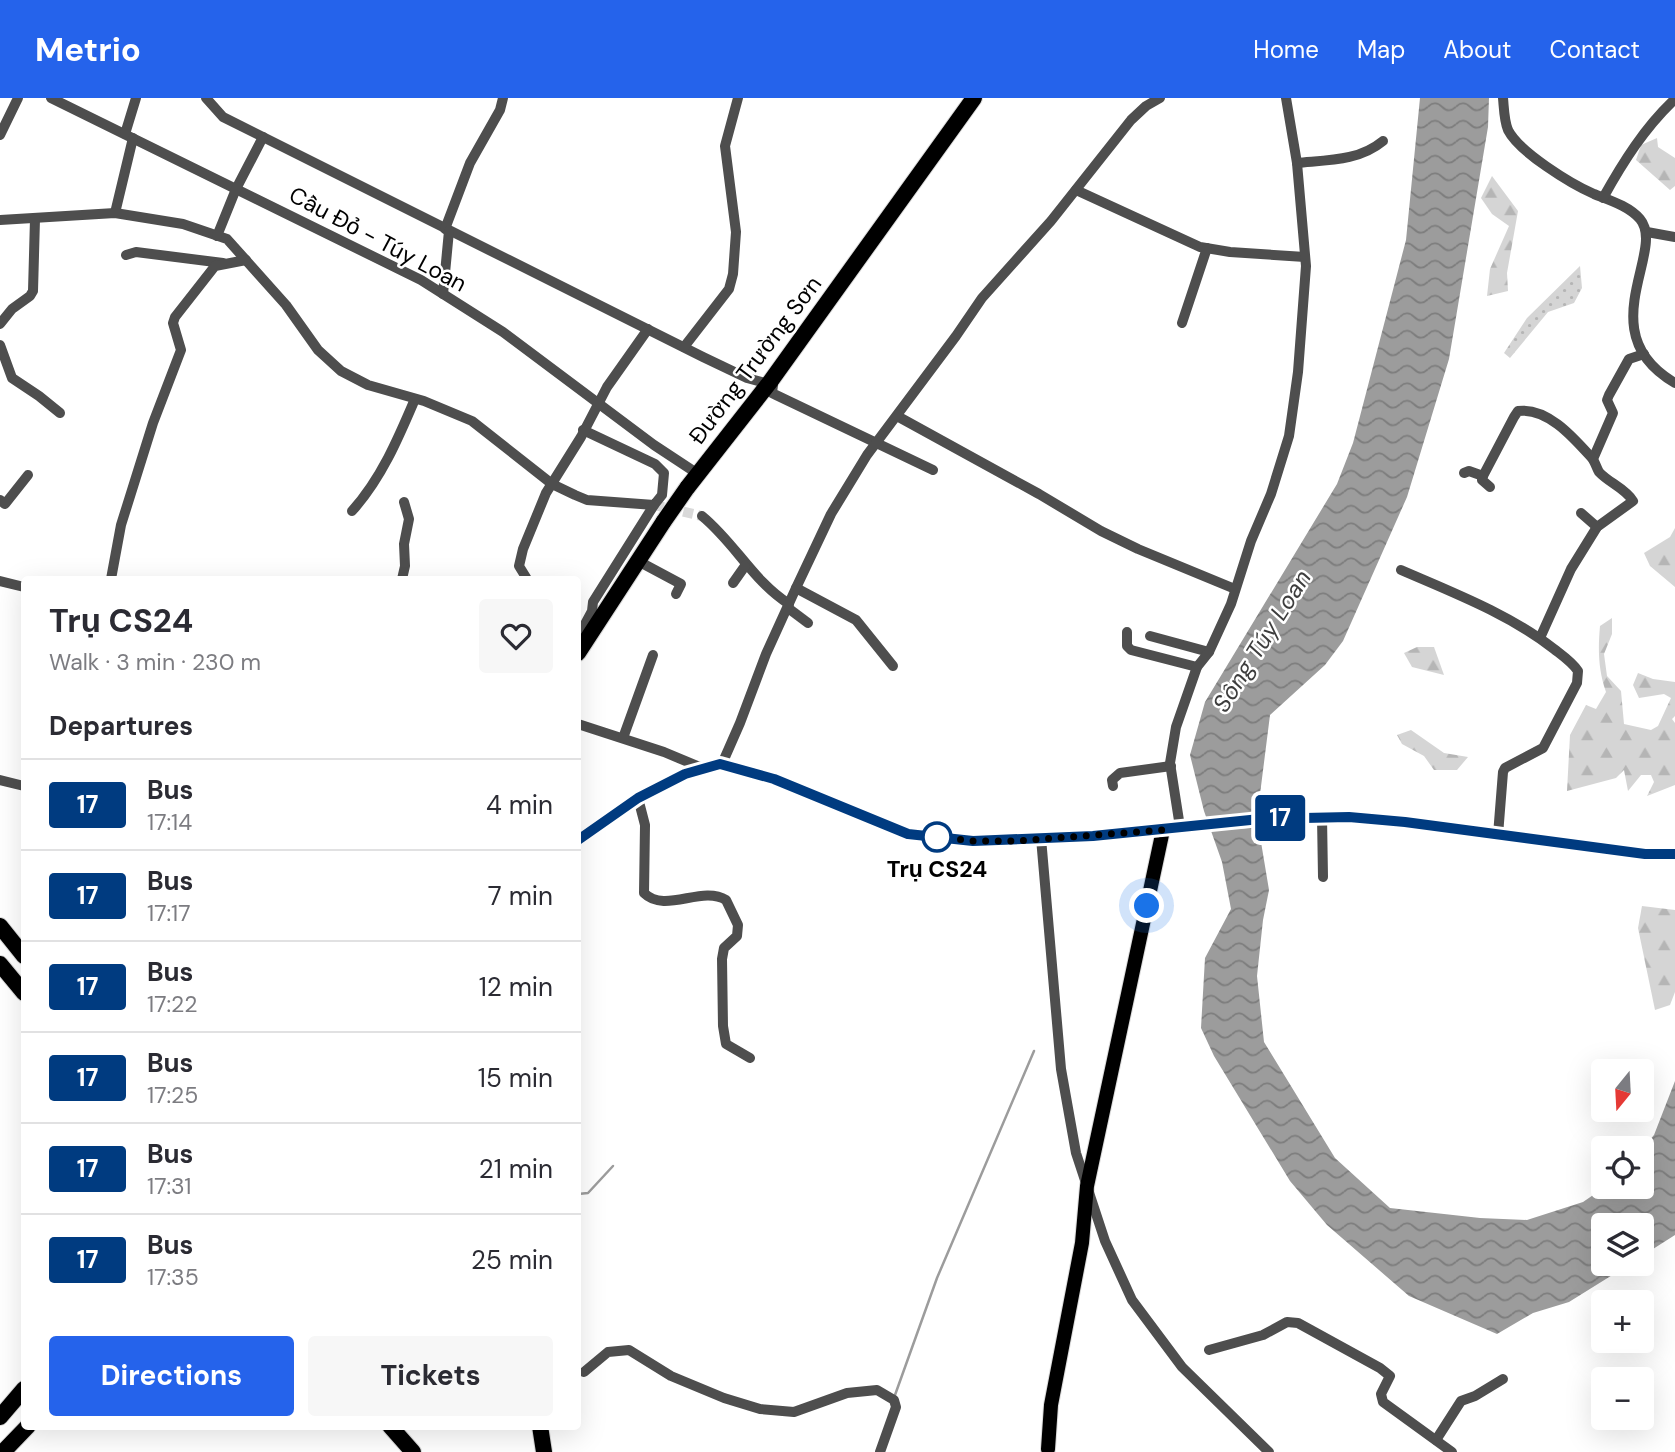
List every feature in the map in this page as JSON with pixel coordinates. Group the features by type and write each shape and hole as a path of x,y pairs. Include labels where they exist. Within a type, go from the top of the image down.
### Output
{"highway":[{"name":"Đường Trường Sơn","path":"581,648 687,488 770,382 974,98"},
{"path":"0,926 21,952"},
{"path":"0,964 21,989"},
{"path":"0,1417 21,1392"},
{"path":"3,1452 24,1430"},
{"path":"394,1430 413,1452"},
{"path":"405,1430 419,1452"},
{"path":"541,1430 544,1452"}],"main road":[{"path":"1048,1451 1051,1405 1082,1243 1087,1186 1163,830"}],"street":[{"path":"0,135 18,98"},
{"name":"Cầu Đỏ - Túy Loan","path":"51,98 421,280 503,332 654,445 698,474"},
{"path":"115,213 136,98"},
{"path":"206,98 223,117 262,137 684,348 747,377 770,382 773,384 772,393 933,470"},
{"path":"443,294 447,230 470,163 500,110 503,98"},
{"path":"684,348 729,289 733,274 736,232 725,146 738,98"},
{"path":"722,764 766,654 831,514 877,442 982,298 1051,221 1130,120 1160,98"},
{"path":"1184,827 1171,766 1176,727 1197,667 1209,652 1231,604 1251,541 1271,494 1289,436 1298,372 1305,257 1297,163 1286,98"},
{"path":"1503,98 1507,126 1512,136 1564,179 1620,204 1640,219 1647,232 1632,305 1634,330 1650,363 1664,377 1675,383"},
{"path":"1604,198 1634,148 1675,99"},
{"path":"217,236 236,189 262,137"},
{"path":"1297,163 1354,157 1375,148 1383,141"},
{"path":"1076,190 1182,240 1207,248 1305,257"},
{"path":"0,220 115,213 183,224 227,239 286,305 318,350 341,371 368,385 415,399 472,421 552,484 587,500 654,505"},
{"path":"0,324 12,309 33,291 35,219"},
{"path":"1647,232 1675,237"},
{"path":"1182,324 1207,248"},
{"path":"127,255 136,252 226,263"},
{"path":"112,576 121,524 153,423 181,350 173,323 175,317 215,266 246,260"},
{"path":"525,576 519,566 523,549 552,484 607,387 648,329"},
{"path":"0,345 12,379 60,413"},
{"path":"1593,459 1613,414 1607,400 1609,395 1629,359 1644,354"},
{"path":"352,511 369,491 382,469 415,399"},
{"path":"1490,487 1482,480 1483,476 1518,411 1538,412 1550,419 1593,459 1600,472 1633,501 1597,527 1571,569 1540,638"},
{"path":"897,416 1101,531 1235,589"},
{"path":"581,631 592,611 593,602 662,495 664,473 655,464 583,430"},
{"path":"1464,473 1469,471 1483,476"},
{"path":"2,505 29,475"},
{"path":"403,576 404,544 409,519 404,502"},
{"path":"1581,513 1597,527"},
{"path":"702,516 719,531 745,566 808,623"},
{"path":"638,561 681,584 676,594"},
{"path":"733,583 745,566"},
{"path":"1401,570 1487,608 1540,638 1575,665 1578,671 1577,683 1543,748 1505,768 1498,835"},
{"path":"0,582 21,586"},
{"path":"796,588 856,620 893,666"},
{"path":"1127,632 1127,646 1131,650 1197,667"},
{"path":"1150,636 1209,652"},
{"path":"623,738 653,655"},
{"path":"581,725 701,767"},
{"path":"581,838 638,798 701,767 722,764 774,779 908,834 973,841 1163,830 1260,819 1322,817 1405,822 1645,854 1675,854"},
{"path":"1113,786 1112,780 1120,773 1171,766"},
{"path":"0,780 21,785"},
{"path":"638,798 645,825 646,897 656,900 722,897 738,925 737,936 724,948 722,959 723,1026 726,1044 750,1058"},
{"path":"1322,817 1323,877"},
{"path":"1041,838 1062,1069 1076,1153 1105,1241 1132,1300 1182,1367 1269,1452"},
{"path":"1209,1350 1263,1335 1287,1322 1297,1323 1390,1376 1380,1399 1452,1452"},
{"path":"584,1372 608,1352 629,1350 671,1376 724,1398 760,1409 794,1412 847,1393 877,1390 894,1400 896,1407 880,1452"},
{"path":"1436,1440 1461,1401 1503,1379"}],"green space":[{"path":"1657,138 1658,147 1675,158 1675,186 1670,190 1636,160 1641,145"},
{"path":"1492,176 1518,211 1507,273 1508,291 1487,296 1490,269 1509,226 1492,214 1481,198"},
{"path":"1580,266 1582,288 1574,303 1548,312 1510,358 1504,353 1527,318"},
{"path":"1675,528 1675,587 1650,566 1644,553 1670,537"},
{"path":"1612,618 1612,634 1604,654 1607,676 1621,691 1624,724 1651,730 1658,726 1671,698 1664,694 1639,698 1633,685 1638,673 1653,679 1675,682 1675,716 1672,719 1675,723 1675,785 1647,796 1654,782 1651,775 1641,775 1628,791 1624,770 1616,778 1567,791 1570,735 1586,705 1596,709 1606,692 1599,659 1600,626"},
{"path":"1417,647 1434,647 1444,675 1412,667 1404,653"},
{"path":"1411,730 1444,753 1468,757 1457,770 1434,770 1424,756 1402,744 1397,735"},
{"path":"1642,906 1675,910 1675,992 1670,1005 1655,1010 1638,928"}],"water":[{"name":"Sông Túy Loan","path":"1420,98 1489,98 1488,127 1449,359 1407,497 1343,641 1325,665 1270,715 1257,818 1269,890 1257,976 1264,1042 1335,1158 1390,1208 1480,1218 1527,1220 1583,1202 1591,1197 1591,1199 1654,1199 1653,1136 1675,1081 1675,1235 1654,1248 1654,1213 1591,1213 1591,1276 1611,1276 1569,1302 1533,1313 1497,1334 1409,1296 1327,1225 1290,1181 1214,1056 1201,1028 1205,958 1231,909 1222,862 1204,811 1190,755 1205,702 1337,484 1353,443 1406,240"}],"pier":[{"path":"1261,812 1261,827 1208,831 1203,818"}],"waterway":[{"path":"895,1395 937,1278 1034,1051"},
{"path":"581,1194 588,1193 613,1166"}],"tunnel":[{"path":"654,505 702,516"}],"bus line":[{"name":"17","path":"581,838 638,798 701,767 720,764 774,779 908,834 973,841 1093,836 1260,819 1349,817 1645,854 1675,854"}],"place":[{"name":"Trụ CS24","path":"937,837"}],"route":[{"path":"937,837 930,836 973,841 1016,841 1163,830 1147,906"}]}
